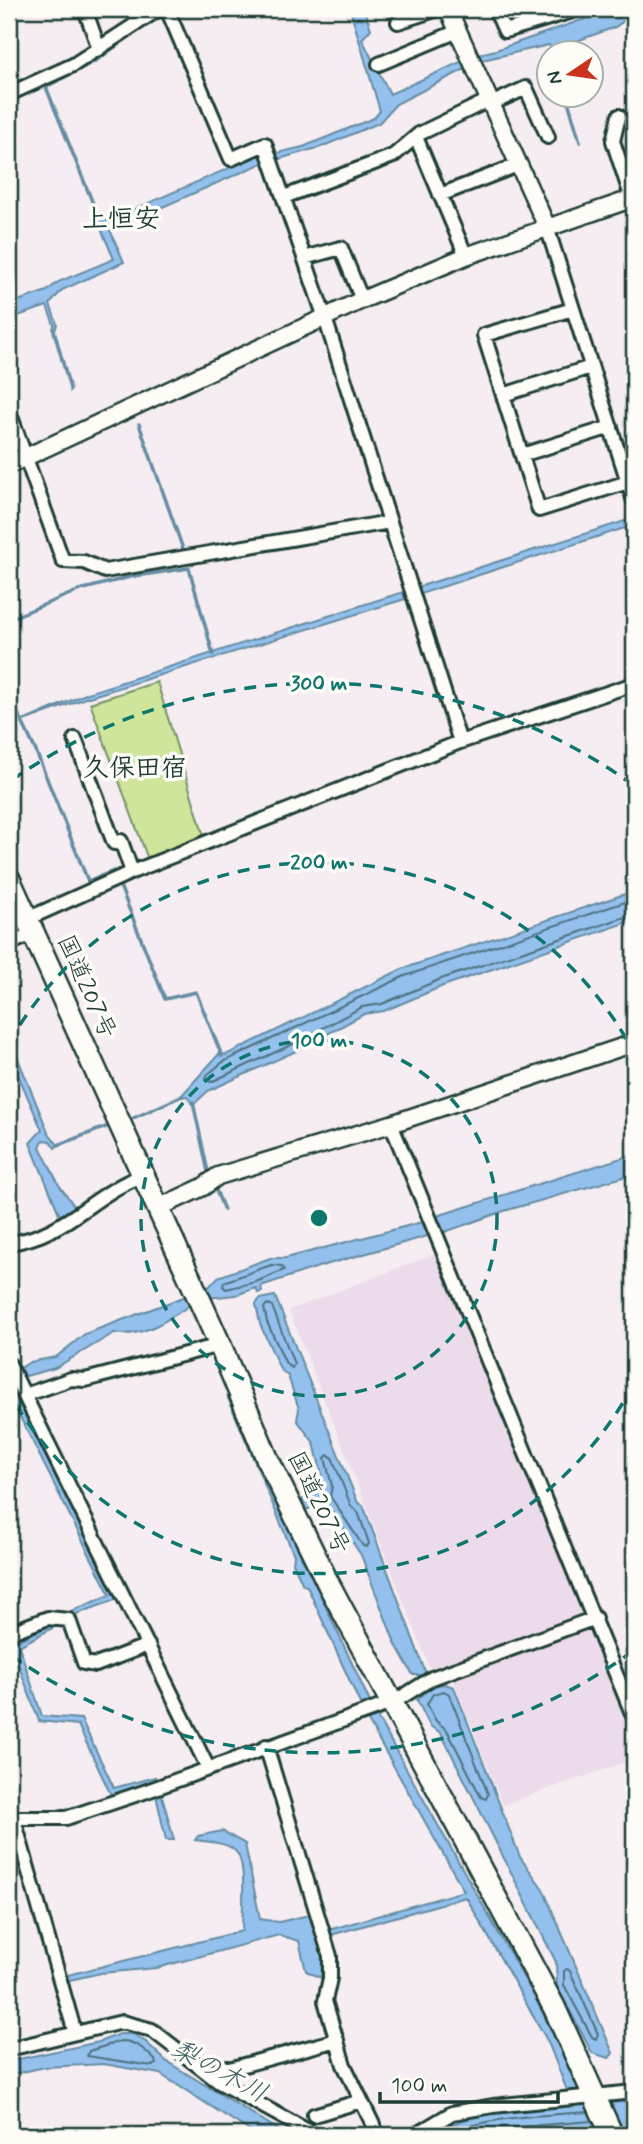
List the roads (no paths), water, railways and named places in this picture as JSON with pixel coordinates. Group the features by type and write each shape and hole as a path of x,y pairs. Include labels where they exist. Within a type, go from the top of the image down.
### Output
{"highway":[{"name":"国道207号","path":"9,879 156,1209 220,1345 267,1458 386,1704 554,2007 612,2135"}],"street":[{"path":"85,9 99,48"},
{"path":"9,94 73,65 159,9"},
{"path":"167,9 231,159 265,144 324,318 460,742"},
{"path":"398,22 438,9"},
{"path":"448,9 547,227 634,501"},
{"path":"495,9 505,31 560,12 579,9"},
{"path":"379,64 458,31"},
{"path":"284,197 393,156 416,137 526,88 548,137"},
{"path":"9,465 362,300 466,256 633,198 613,141 619,116"},
{"path":"416,137 466,256"},
{"path":"440,195 518,165"},
{"path":"304,258 341,247 362,300"},
{"path":"573,309 484,335 539,510 628,482"},
{"path":"503,395 592,367"},
{"path":"9,411 63,561 84,562 106,572 390,522"},
{"path":"522,455 611,427"},
{"path":"9,944 30,926 132,872 460,742 634,684"},
{"path":"75,739 114,843 121,841 132,872"},
{"path":"156,1209 203,1187 218,1176 391,1124 634,1043"},
{"path":"391,1124 634,1718"},
{"path":"9,1243 24,1241 62,1226 121,1184 142,1176"},
{"path":"208,1768 16,1378 85,1380 220,1345"},
{"path":"9,1633 48,1618 69,1620 84,1663 96,1665 148,1645"},
{"path":"75,2033 13,1818 66,1818 386,1704 432,1678 594,1618"},
{"path":"266,1746 330,1956 330,1978 325,2001 344,2065 377,2135"},
{"path":"9,2049 122,2022 152,2029 219,2082 299,2132 315,2135"},
{"path":"220,2066 229,2069 337,2040"},
{"path":"415,2135 452,2113 493,2106 634,2092"},
{"path":"314,2115 361,2101"}],"water":[{"path":"350,9 364,9 371,29 362,39 390,94 465,60 469,67 396,104 379,123 321,147 275,160 273,154 303,147 374,118 380,111"},
{"path":"613,9 634,9 634,14 615,27 585,38 534,38 534,48 482,60 479,54"},
{"path":"264,153 267,161 110,230 124,262 62,290 50,304 57,324 55,331 70,391 47,306 9,319 9,304 47,291 58,282 114,259 96,217 102,213 107,221"},
{"path":"634,518 634,525 417,595 415,588"},
{"path":"403,592 405,599 89,697 21,722 88,693"},
{"path":"634,891 634,920 443,986 384,1011 364,1014 296,1051 208,1091 193,1105 187,1096 180,1097 220,1053 226,1055 402,969"},
{"path":"9,1037 48,1132 58,1145 55,1148 50,1141 43,1140 40,1147 59,1185 75,1207 60,1216 30,1143 42,1130 9,1054"},
{"path":"634,1154 634,1174 504,1211 442,1233 437,1216"},
{"path":"426,1221 431,1235 261,1286 262,1292 258,1293 256,1288 236,1295 207,1298 204,1292 218,1277 270,1258 286,1258"},
{"path":"186,1296 190,1305 154,1326 134,1333 114,1333 55,1368 22,1377 17,1370 30,1362 56,1357 85,1334"},
{"path":"275,1296 358,1503 363,1505 425,1671 432,1686 445,1684 454,1687 520,1857 543,1889 613,2053 609,2058 592,2053 557,1986 556,1962 441,1733 430,1726 417,1700 425,1692 419,1675 413,1675 395,1643 361,1555 326,1502 306,1510 302,1500 325,1487 314,1443 297,1420 299,1409 288,1376 280,1369 260,1324 256,1304 260,1299"},
{"path":"9,1379 12,1390 118,1599 71,1616 62,1615 110,1595 9,1395"},
{"path":"231,1390 375,1713 539,2005 580,2091 568,2093 548,2042 466,1897 320,1938 323,1947 321,1978 306,1971 299,1941 279,1935 157,1968 101,1973 65,1981 64,1976 242,1931 243,1879 240,1859 233,1849 218,1843 195,1840 198,1836 222,1831 245,1844 260,1919 279,1922 309,1915 318,1933 464,1891 366,1717 307,1586 303,1585 293,1563 294,1555 228,1398"},
{"path":"48,1626 56,1626 19,1646 42,1716 81,1719 114,1788 155,1777 157,1780 111,1795 78,1725 39,1721 11,1644"},
{"path":"161,1792 174,1840 166,1840 156,1795"},
{"path":"120,2034 133,2034 166,2061 287,2135 256,2135 160,2074 104,2064 45,2067 9,2075 9,2061 99,2042"},
{"path":"634,2101 634,2128 594,2134 430,2135 474,2117 500,2112"}],"waterway":[{"path":"98,216 46,87 97,60 138,30"},
{"path":"570,108 580,142"},
{"path":"139,424 184,552"},
{"path":"9,619 80,590 130,577 189,568 213,654"},
{"path":"9,694 35,749 88,881 114,871"},
{"path":"120,886 165,999 196,992 222,1056"},
{"path":"129,1120 182,1096"},
{"path":"193,1102 208,1172"},
{"path":"58,1145 106,1127"},
{"path":"215,1188 224,1210"}],"district":[{"name":"上恒安","path":"121,220"},
{"name":"久保田宿","path":"135,769"}],"water label":[{"name":"梨の木川","path":"219,2072"}]}
